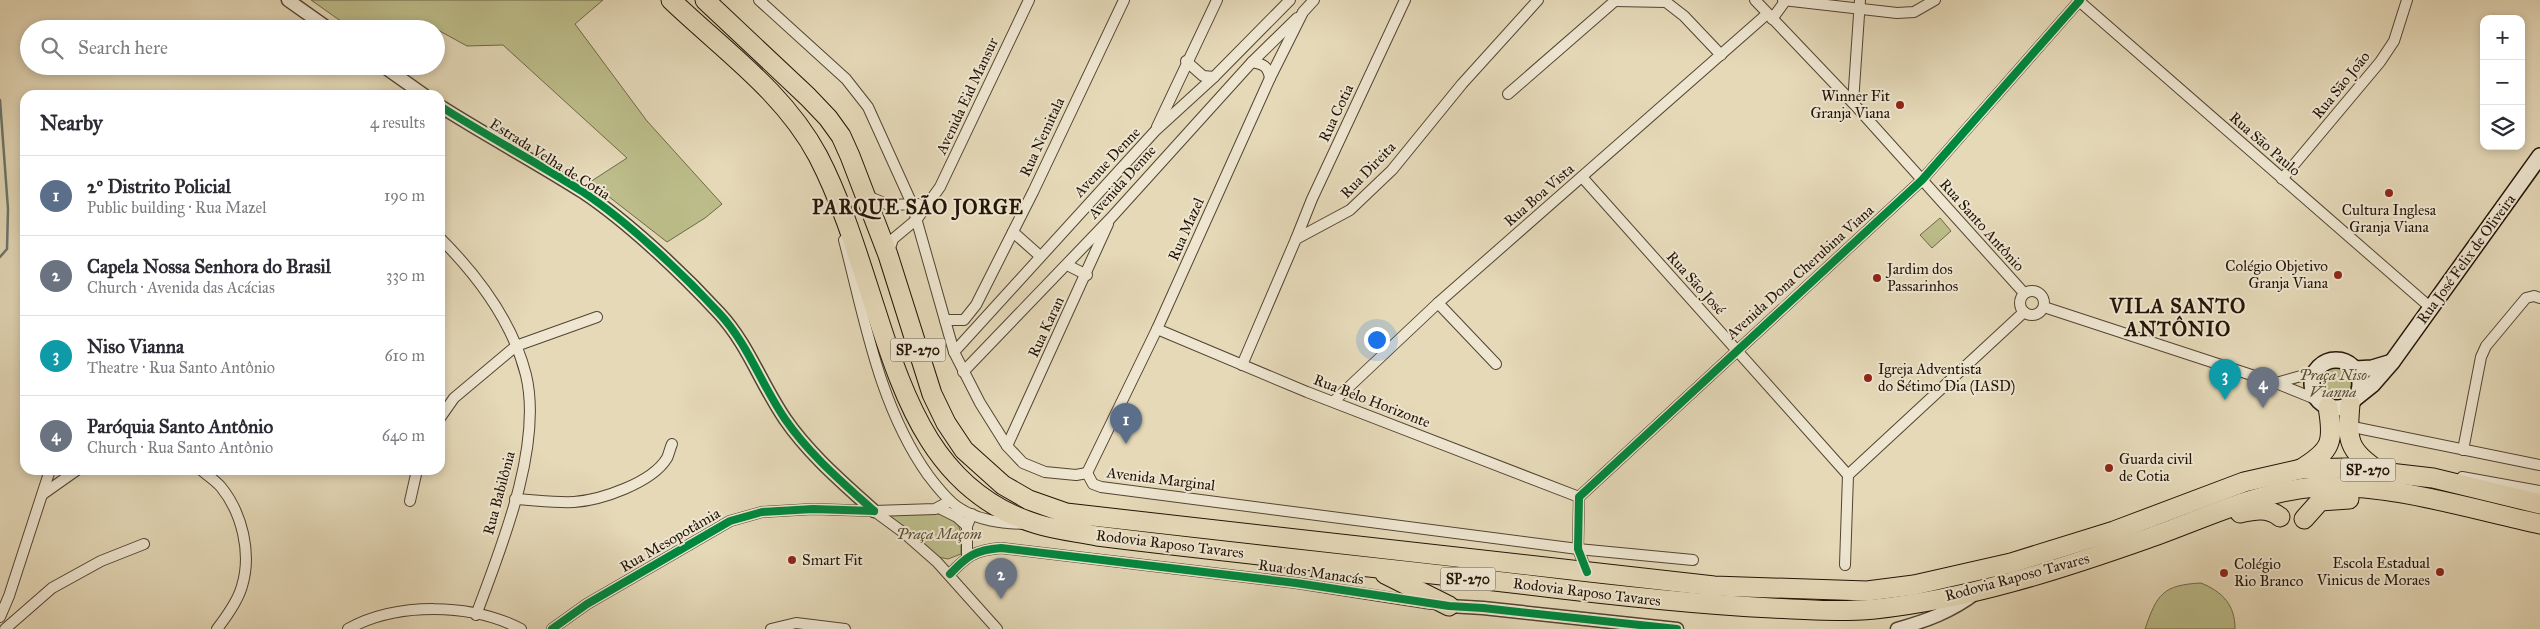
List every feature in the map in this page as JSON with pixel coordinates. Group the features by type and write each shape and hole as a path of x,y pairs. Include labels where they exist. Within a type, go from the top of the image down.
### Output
{"highway":[{"name":"Rodovia Raposo Tavares","path":"671,0 788,110 818,157 846,222 899,381 931,446 970,487 998,506 1037,524 1097,536 1674,602 1821,610 1874,609 1978,591 2034,576 2266,496 2314,487 2356,488 2422,498 2540,524"},
{"name":"Rodovia Raposo Tavares","path":"705,0 828,118 850,156 888,255 932,394 946,423 964,450 984,470 1003,485 1029,500 1077,515 1714,586 1818,591 1867,591 1896,588 1959,576 2020,560 2114,531 2244,482 2301,469 2346,468 2433,478 2540,504"},
{"path":"2353,401 2348,426 2349,441 2352,449 2379,471"},
{"path":"2301,469 2323,454 2331,441 2332,429 2323,404"},
{"path":"2304,519 2314,505 2326,500 2422,498"},
{"path":"2194,520 2259,510 2272,511 2280,517"},
{"path":"1368,566 1449,606"}],"main road":[{"name":"Rua José Felix de Oliveira","path":"2353,401 2376,381 2392,362 2540,156"},
{"path":"2334,360 2349,364 2355,369 2360,383 2353,401 2338,408 2323,404 2312,387 2315,372 2319,366 2334,360"},
{"path":"2355,369 2377,367 2392,362"}],"street":[{"path":"288,0 316,20"},
{"name":"Avenida Marginal","path":"759,0 861,96 912,204 954,352 963,372 1007,446 1024,463 1045,472 1076,475 1087,473 1093,484 1101,487 1578,549 1693,560"},
{"name":"Avenida Eid Mansur","path":"888,255 889,246 893,239 916,219 940,187 1029,0"},
{"name":"Rua Nemitala","path":"945,320 964,320 971,314 1013,232 1124,0"},
{"path":"1156,130 1186,61 1217,0"},
{"name":"Avenue Denne","path":"954,352 1156,130 1214,77 1290,0"},
{"name":"Rua Mazel","path":"1087,473 1156,329 1270,78 1302,12 1314,0"},
{"name":"Rua Cotia","path":"1296,239 1312,199 1405,0"},
{"name":"Rua Direita","path":"1296,239 1350,210 1392,170 1462,84 1538,0"},
{"path":"1508,94 1615,0 1666,2 1684,16 1721,55"},
{"name":"Rua Santo Antônio","path":"1755,0 1853,103 2024,293"},
{"path":"1784,0 1860,5 1897,13 1914,12 1934,0"},
{"name":"Rua Boa Vista","path":"1334,401 1438,304 1721,55 1770,16 1784,0"},
{"name":"Rua São João","path":"2282,179 2380,62 2394,41 2407,0"},
{"name":"Rua São Paulo","path":"2080,1 2431,308"},
{"name":"Avenida Dona Cherubina Viana","path":"1579,497 1922,180 2080,1"},
{"path":"1853,103 1860,5"},
{"name":"Avenida Denne","path":"963,372 1067,265 1252,62 1302,12"},
{"path":"1186,61 1204,76 1214,77"},
{"path":"1252,62 1265,66 1269,70 1270,78"},
{"path":"395,75 417,90"},
{"name":"Estrada Velha de Cotia","path":"445,109 583,192 634,233 692,286 733,328 756,365 784,418 807,447 874,511"},
{"name":"Rua São José","path":"1582,177 1848,475"},
{"path":"827,179 866,330 898,423 915,456 950,501 972,514 1003,524 1037,524"},
{"path":"865,194 889,205 929,204"},
{"name":"Rua Karan","path":"1007,446 1087,275 1110,219"},
{"path":"1013,232 1040,256"},
{"path":"1242,365 1296,239"},
{"name":"Rua Babilônia","path":"445,243 473,274 494,306 516,346 526,376 529,416 526,450 516,499 476,615"},
{"path":"1067,265 1087,275"},
{"path":"2024,312 2020,300 2024,293 2032,290 2040,293 2044,299 2044,307"},
{"path":"2463,450 2481,357 2486,346 2526,298 2534,296 2540,298"},
{"path":"1438,304 1496,364"},
{"path":"2024,312 2035,314 2044,307"},
{"path":"2044,307 2276,383 2323,404"},
{"path":"1845,565 1848,475 2024,312"},
{"path":"445,411 454,398 516,346 597,317"},
{"name":"Rua Belo Horizonte","path":"1156,329 1242,365 1579,497"},
{"path":"2276,383 2315,372"},
{"path":"2348,426 2540,465"},
{"path":"516,499 574,502 604,498 654,471 666,459 672,444"},
{"path":"0,617 9,596 49,475"},
{"path":"43,494 70,475"},
{"path":"207,475 220,486 232,502 240,521 245,541 245,571 242,586 236,601 218,629"},
{"path":"410,501 416,475"},
{"path":"2433,478 2464,477 2540,491"},
{"path":"1579,497 1578,549 1587,572"},
{"name":"Rua Mesopotâmia","path":"552,629 595,599 730,521 762,512 805,509 874,511 939,508 950,501"},
{"path":"939,508 952,513 967,526"},
{"path":"874,511 904,533 950,574 997,629"},
{"path":"950,574 967,556 967,526 972,514"},
{"path":"5,629 52,588 100,561 144,544"},
{"name":"Rua dos Manacás","path":"967,556 989,549 1020,550 1296,583 1449,606 1676,629"},
{"path":"1897,629 1929,620 1958,607 1978,591"},
{"path":"348,629 375,617 411,609 432,608 476,615 521,629"},
{"path":"771,629 796,623 845,629"}],"green space":[{"path":"311,0 603,0 575,24 647,121 722,204 705,218 667,242 590,182 627,158 503,45 467,46 445,34 445,20 339,20"},
{"path":"1940,218 1951,231 1932,248 1920,235"},
{"name":"Praça Niso Vianna","path":"2331,362 2346,368 2352,379 2349,392 2342,406 2328,403 2318,394 2313,385 2314,377 2318,370"},
{"name":"Praça Maçom","path":"896,512 941,514 956,520 961,532 961,554 948,559 938,557 886,518"},
{"path":"2201,583 2216,591 2226,600 2233,613 2235,629 2145,629 2153,607 2163,594 2178,586"}],"waterway":[{"path":"0,100 8,209 7,249 0,257"}],"cycle path":[{"path":"1587,572 1578,549 1579,497 1922,180 2080,0"},
{"path":"445,109 583,192 618,218 672,265 729,325 746,351 776,406 794,432 826,467 874,511"},
{"path":"552,629 587,604 730,521 762,512 813,509 874,511"},
{"path":"950,574 972,555 984,550 1001,548 1296,583 1449,606 1677,629"}],"place":[{"name":"Winner Fit Granja Viana","path":"1900,105"},
{"name":"Cultura Inglesa Granja Viana","path":"2389,193"},
{"name":"Colégio Objetivo Granja Viana","path":"2338,275"},
{"name":"Jardim dos Passarinhos","path":"1877,278"},
{"name":"Igreja Adventista do Sétimo Dia (IASD)","path":"1868,378"},
{"name":"Niso Vianna","path":"2225,400"},
{"name":"Paróquia Santo Antônio","path":"2263,408"},
{"name":"2º Distrito Policial","path":"1126,444"},
{"name":"Guarda civil de Cotia","path":"2109,468"},
{"name":"Smart Fit","path":"792,560"},
{"name":"Escola Estadual Vinicus de Moraes","path":"2440,572"},
{"name":"Colégio Rio Branco","path":"2224,573"},
{"name":"Capela Nossa Senhora do Brasil","path":"1001,599"}],"district":[{"name":"PARQUE SÃO JORGE","path":"918,207"},
{"name":"VILA SANTO ANTÔNIO","path":"2178,318"}]}
